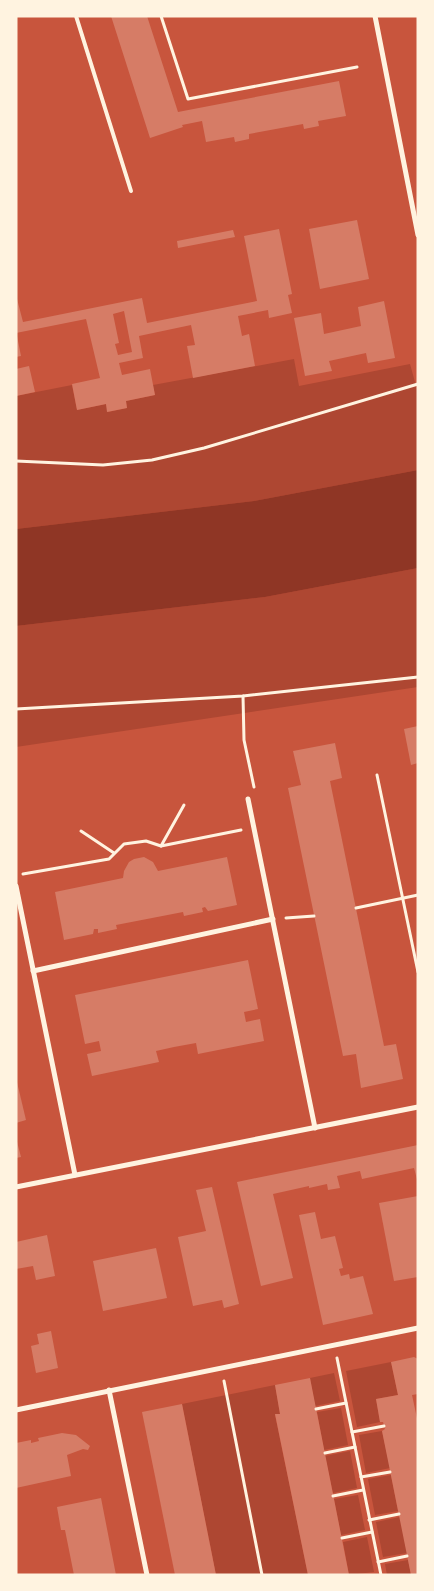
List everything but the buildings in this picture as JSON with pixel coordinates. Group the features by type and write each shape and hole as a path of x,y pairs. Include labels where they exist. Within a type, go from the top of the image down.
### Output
{"street":[{"path":"375,16 418,235"},
{"path":"248,799 315,1128"},
{"path":"16,886 75,1175"},
{"path":"33,971 273,919"},
{"path":"16,1187 418,1107"},
{"path":"16,1410 418,1328"},
{"path":"109,1390 147,1575"}],"lane":[{"path":"76,16 131,191"}],"path":[{"path":"161,16 188,99 357,66"},
{"path":"16,461 103,465 152,460 204,448 418,384"},
{"path":"16,709 243,696 418,677"},
{"path":"243,696 244,740 254,788 248,799"},
{"path":"377,775 418,972"},
{"path":"161,846 184,805"},
{"path":"16,876 108,859 124,844 146,840 161,846 254,827"},
{"path":"81,832 114,853"},
{"path":"356,908 418,895"},
{"path":"273,919 314,916"},
{"path":"335,1345 380,1575"},
{"path":"221,1368 262,1575"},
{"path":"316,1409 346,1403"},
{"path":"352,1432 384,1426"},
{"path":"325,1453 355,1447"},
{"path":"361,1477 390,1472"},
{"path":"333,1496 364,1490"},
{"path":"370,1520 399,1514"},
{"path":"342,1538 372,1532"},
{"path":"378,1562 407,1556"}],"shaded area":[{"path":"294,359 299,386 410,364 418,393 418,470 254,501 16,529 16,396 72,385 77,410 106,404 108,412 127,408 126,401 155,395 153,385"},
{"path":"418,470 418,568 265,597 16,626 16,529 254,501"},
{"path":"418,568 418,687 16,747 16,626 265,597"},
{"path":"391,1362 398,1395 376,1399 380,1422 357,1427 346,1371"},
{"path":"334,1373 340,1401 315,1406 310,1378"},
{"path":"275,1385 280,1414 275,1415 308,1575 216,1575 182,1404"},
{"path":"341,1408 348,1445 324,1450 317,1412"},
{"path":"382,1431 390,1468 366,1473 359,1435"},
{"path":"350,1451 357,1488 333,1493 325,1456"},
{"path":"391,1475 398,1511 375,1515 368,1479"},
{"path":"358,1495 365,1530 341,1535 334,1499"},
{"path":"400,1517 407,1553 383,1557 376,1522"},
{"path":"367,1537 374,1572 349,1575 343,1542"},
{"path":"408,1560 411,1575 387,1575 385,1564"}]}
